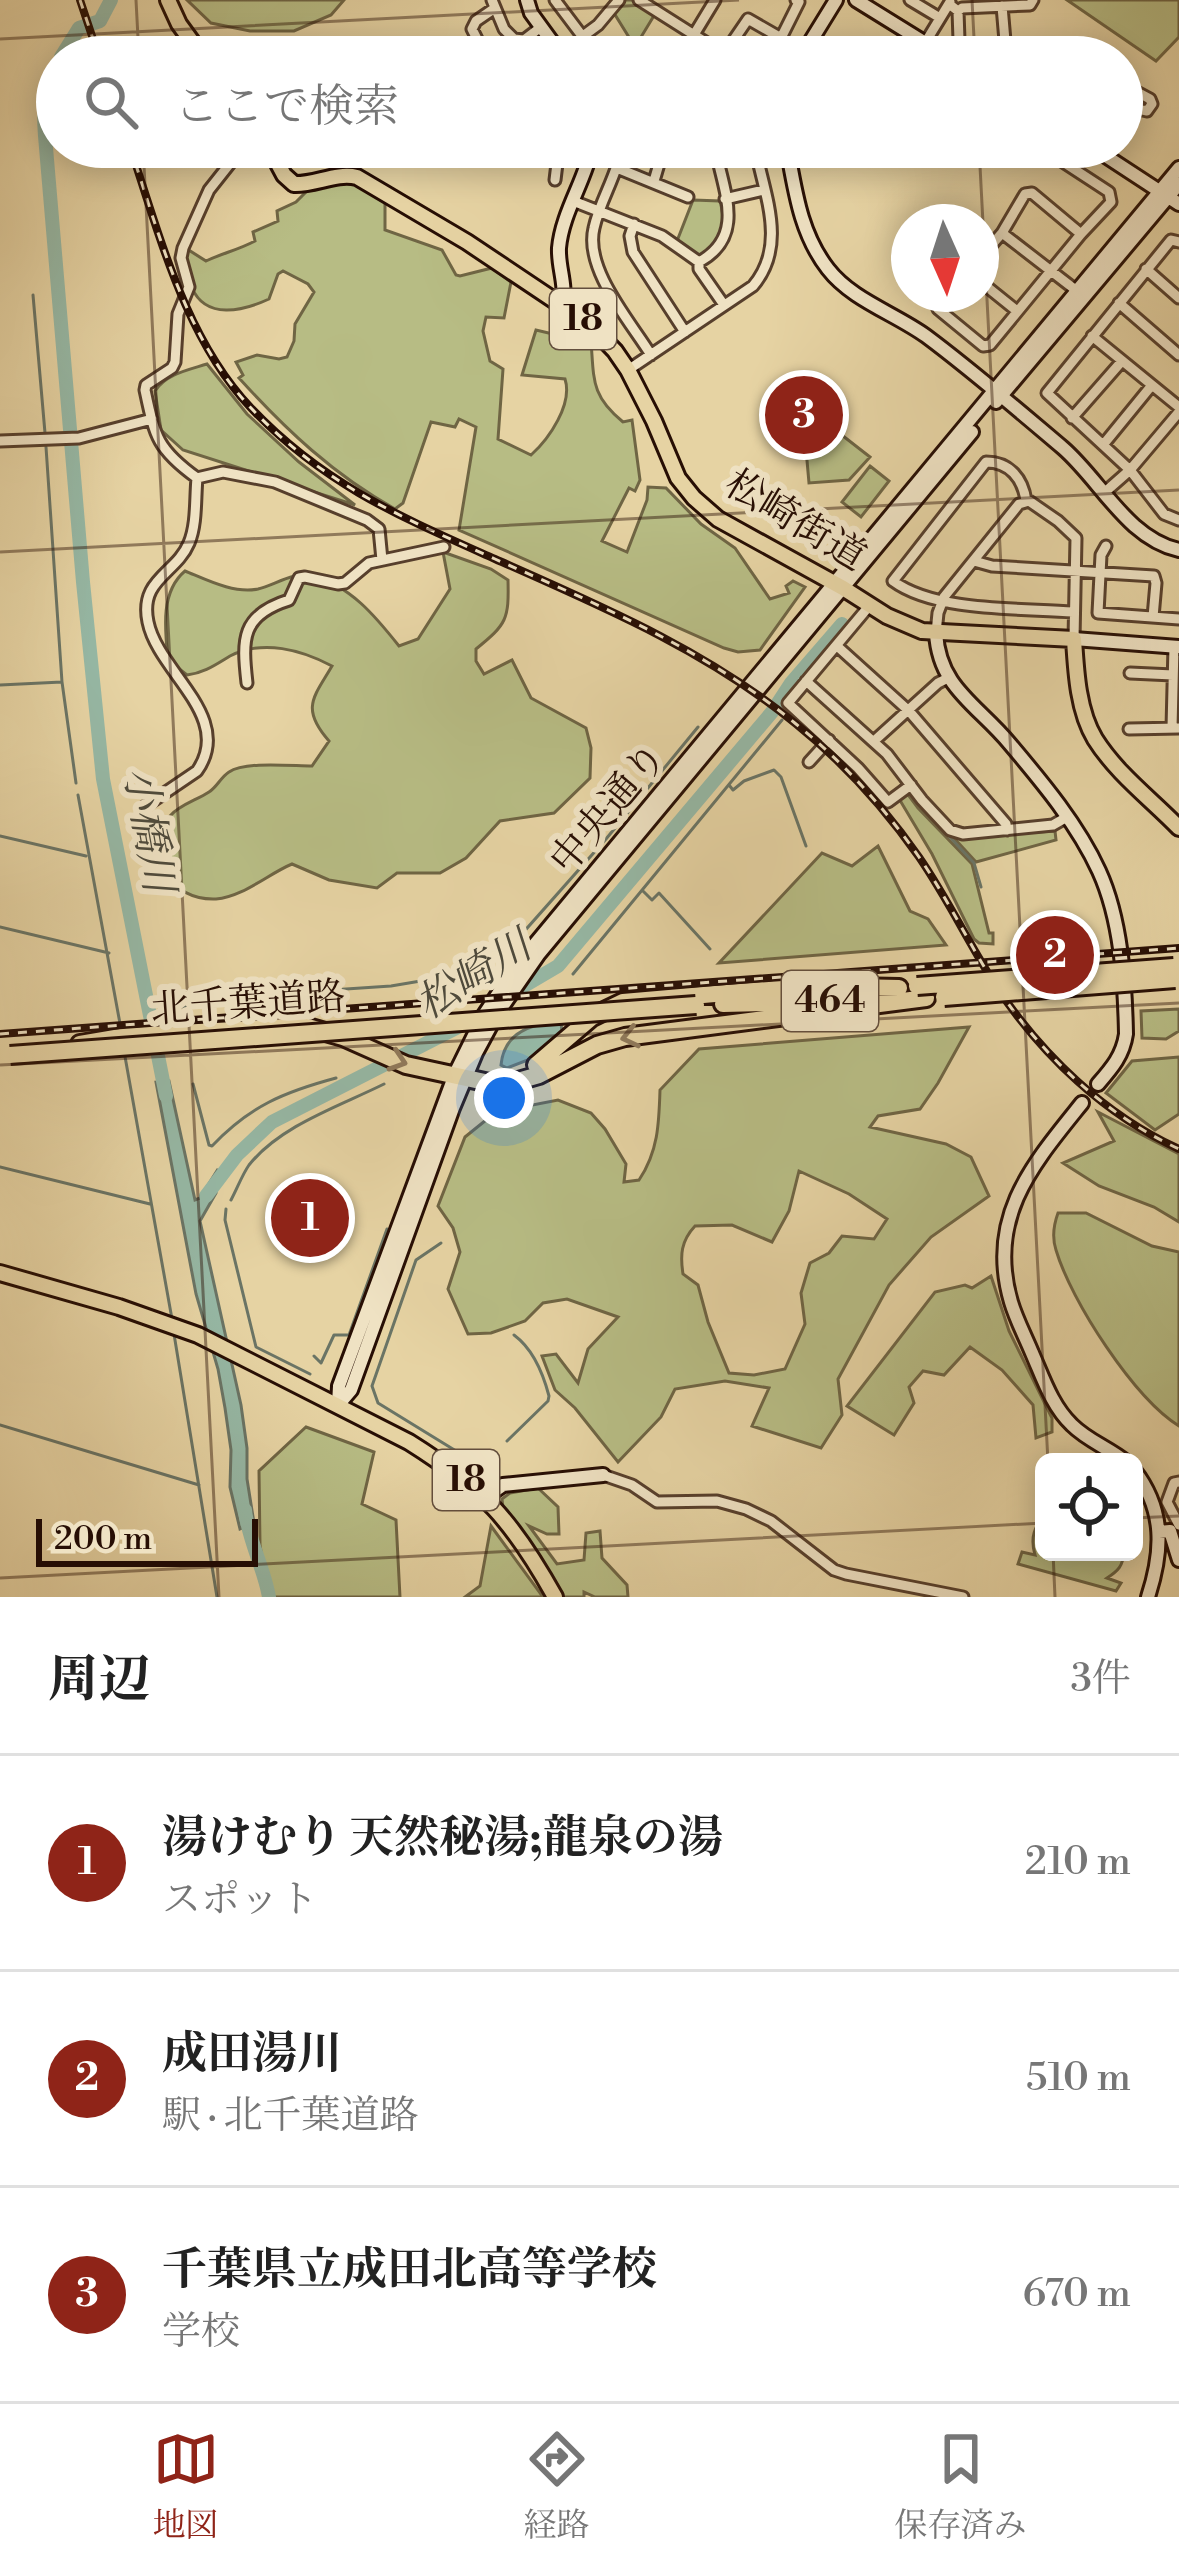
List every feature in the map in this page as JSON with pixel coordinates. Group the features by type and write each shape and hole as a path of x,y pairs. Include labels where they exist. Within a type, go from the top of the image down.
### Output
{"highway":[{"name":"北千葉道路","path":"5,1055 698,1000 717,1004 1177,973"},
{"name":"北千葉道路","path":"717,1004 1177,973"},
{"path":"453,1074 514,1074 535,1067 592,1018 623,1002 698,1000 808,986 921,992"},
{"path":"5,1055 127,1036 304,1026 344,1037 406,1065 494,1084 539,1075 625,1037 921,992"}],"main road":[{"path":"168,0 188,36"},
{"name":"松崎街道","path":"280,168 293,184 357,177 467,242 600,334 628,370 673,470 718,519 899,622 936,633 1074,639"},
{"path":"1074,639 1076,676 1096,740 1179,828"},
{"name":"18","path":"0,1273 198,1335 409,1442 486,1497 518,1535 555,1597"}],"street":[{"path":"527,0 548,36"},
{"path":"556,0 583,36 619,0"},
{"path":"639,0 699,36"},
{"path":"658,12 666,0"},
{"path":"695,33 715,0"},
{"path":"782,36 796,0"},
{"path":"814,36 836,0"},
{"path":"856,0 914,36"},
{"path":"910,0 940,18"},
{"path":"953,5 1002,7 1030,5 1033,0"},
{"path":"476,36 472,29 476,21 493,4 511,36"},
{"path":"929,36 953,5"},
{"path":"953,5 958,36"},
{"path":"1002,7 1005,36"},
{"path":"737,36 748,19 778,36"},
{"path":"529,36 541,27"},
{"path":"226,168 209,190 183,248 182,267 189,287 178,314 172,368 146,386 153,430 171,460 197,478 223,472 275,482 368,520 379,529 382,560"},
{"path":"555,180 556,168"},
{"path":"562,305 565,286 559,248 585,168"},
{"path":"651,355 595,264 592,243 599,210 617,168 688,197"},
{"path":"653,181 657,168"},
{"path":"699,262 727,236 719,168"},
{"path":"628,370 753,286 769,263 773,231 759,168"},
{"path":"792,168 804,226 832,275 925,336 1070,454 1141,533 1179,550"},
{"path":"942,312 983,346 990,345 1111,202 1109,192 1072,168"},
{"path":"1128,168 1172,194"},
{"name":"中央通り","path":"338,1405 351,1390 453,1074 472,1051 484,1015 998,394 1172,194 1179,168"},
{"path":"725,199 764,190"},
{"path":"999,236 1025,194 1031,193 1081,234"},
{"name":"中央通り","path":"998,394 1077,291 1172,194"},
{"path":"573,201 676,244 699,262"},
{"path":"634,224 633,252 685,332"},
{"path":"1002,233 1077,291"},
{"path":"1179,242 1171,240 1048,390 1049,397 1130,470 1164,514 1179,520"},
{"path":"699,262 724,305"},
{"path":"1146,269 1179,298"},
{"path":"999,296 1017,311"},
{"path":"1119,303 1179,355"},
{"path":"1092,336 1179,410 1130,470 1105,492"},
{"path":"1072,418 1122,361"},
{"path":"1103,445 1152,385"},
{"path":"0,441 79,438 152,419"},
{"path":"1026,501 1013,471 994,462 984,465 893,578 894,583 941,602 1073,612"},
{"path":"144,807 197,771 207,745 202,717 157,645 147,614 149,592 189,542 197,478"},
{"path":"1098,1084 1118,1060 1126,1034 1117,928 1101,874 1067,817 1010,744 948,678 939,658 936,633 941,602 1019,504 1033,502 1076,538 1074,639 1177,646 1173,675 1176,728 1129,729"},
{"path":"1106,546 1101,555 1098,613 1179,619"},
{"path":"247,683 244,640 248,628 264,611 289,600 299,578 345,583 369,563 443,548"},
{"path":"974,561 1154,576 1153,617"},
{"path":"871,605 788,703 888,802 911,785"},
{"path":"837,646 909,711 1006,824 1006,830"},
{"path":"1130,674 1173,675"},
{"path":"874,741 948,678"},
{"path":"806,681 874,741 929,809 957,833 1053,825 1067,817"},
{"path":"809,762 830,740"},
{"path":"1082,1103 1021,1185 1008,1221 1005,1271 1016,1315 1055,1403 1072,1426 1112,1453"},
{"path":"486,1497 503,1485 603,1475 657,1502 717,1502 746,1509 771,1521 834,1570 962,1597"},
{"path":"1179,1483 1174,1483 1167,1502 1179,1525"},
{"path":"1143,1485 1151,1497 1159,1532 1159,1555 1148,1597"},
{"path":"1159,1532 1170,1531 1178,1554"},
{"path":"898,1597 899,1584"}],"green space":[{"path":"187,0 344,0 331,15 294,31 250,31 211,23"},
{"path":"624,0 632,0 655,14 642,36 628,36 614,13"},
{"path":"1067,0 1179,0 1179,37 1156,61 1143,52 1143,36 1120,36"},
{"path":"347,181 385,200 385,230 442,250 456,275 492,268 511,282 504,318 486,317 483,331 490,361 503,369 498,439 531,455 563,410 565,379 522,375 536,330 570,338 578,329 591,341 600,395 623,422 632,420 640,480 635,491 629,488 602,541 627,552 648,487 666,488 701,524 735,548 770,599 789,593 786,586 793,581 805,587 760,650 724,648 459,530 476,427 459,419 455,427 431,422 403,503 395,509 312,450 239,378 243,375 236,362 257,355 287,357 295,324 314,292 283,271 269,299 248,307 216,309 192,288 187,249 206,261 243,247 255,241 253,232 278,221 277,211 309,189"},
{"path":"693,200 720,201 724,220 719,239 701,258 677,241"},
{"path":"207,364 247,414 355,505 183,450 161,430 155,391 171,377"},
{"path":"802,404 870,457 849,480 809,483"},
{"path":"870,466 889,481 861,517 842,502"},
{"path":"443,552 508,580 504,620 476,649 476,661 484,674 512,660 531,698 586,728 590,778 554,813 500,821 466,858 440,873 397,873 377,888 329,880 292,864 246,890 216,899 200,898 174,884 165,873 159,846 170,816 236,769 312,766 329,741 312,711 315,695 332,666 295,651 269,647 243,651 187,675 168,660 166,612 177,580 185,571 249,590 305,575 326,580 350,594 399,646 418,639 450,589"},
{"path":"901,785 972,864 993,944 974,939 895,792"},
{"path":"1055,831 1056,840 976,862 953,837"},
{"path":"878,846 910,911 928,919 946,945 719,963 822,853 852,866"},
{"path":"1179,1009 1179,1031 1166,1039 1142,1038 1141,1011"},
{"path":"969,1027 920,1109 878,1116 870,1127 946,1144 971,1157 989,1196 931,1237 889,1285 838,1379 842,1415 821,1448 752,1426 769,1388 725,1381 675,1389 661,1417 618,1462 555,1390 542,1356 556,1354 578,1383 588,1349 618,1317 567,1299 543,1303 525,1321 491,1333 468,1334 448,1289 460,1252 453,1228 438,1206 465,1137 496,1112 558,1100 591,1113 626,1164 624,1182 639,1180 654,1148 660,1090 699,1049","holes":["799,1171 849,1194 887,1219 874,1239 842,1236 829,1253 810,1263 801,1293 805,1324 785,1369 754,1375 729,1373 698,1285 683,1274 683,1248 690,1232 695,1226 732,1225 772,1242 789,1211"]},
{"path":"1179,1057 1179,1114 1155,1130 1106,1093 1132,1061"},
{"path":"1098,1112 1179,1154 1179,1222 1099,1186 1063,1163 1114,1141"},
{"path":"1058,1213 1086,1213 1152,1246 1179,1252 1179,1426 1124,1371 1075,1295 1054,1241"},
{"path":"991,1276 1009,1331 1052,1418 1052,1432 1036,1438 1033,1405 1002,1370 970,1347 944,1375 923,1371 909,1387 914,1403 894,1435 847,1406 935,1292 965,1285 972,1288"},
{"path":"306,1427 374,1452 362,1504 396,1520 400,1597 268,1597 260,1545 259,1471"},
{"path":"538,1488 558,1507 559,1534 529,1526 557,1564 584,1560 586,1533 600,1531 602,1558 627,1585 628,1597 595,1597 584,1592 584,1597 562,1597 503,1508 502,1499 510,1493"},
{"path":"491,1526 543,1597 465,1597 480,1586"},
{"path":"1022,1552 1035,1555 1035,1561 1122,1561 1107,1578 1121,1583 1116,1591 1018,1564"}],"shaded area":[{"path":"561,1022 562,1034 533,1058 507,1068 501,1065 514,1037 540,1024"},
{"path":"169,1081 195,1200 218,1169 216,1193 200,1221 247,1448 254,1523 240,1529 230,1487 231,1450 218,1369 196,1294 156,1082"}],"waterway":[{"name":"小橋川","path":"74,36 79,28 100,21 111,0"},
{"name":"小橋川","path":"48,168 103,779 166,1096"},
{"path":"33,295 45,433"},
{"path":"46,447 62,682"},
{"name":"松崎川","path":"507,996 558,966 842,624"},
{"path":"0,685 62,682 76,783"},
{"path":"807,688 816,696"},
{"path":"573,974 782,720"},
{"path":"182,1007 391,986 468,973 483,957 505,953 698,727"},
{"path":"877,750 890,766"},
{"path":"729,785 733,790 774,770 781,777 806,846"},
{"path":"78,795 121,1029"},
{"path":"919,804 974,863 981,887"},
{"path":"0,836 86,856"},
{"path":"642,890 652,900 659,893 710,949"},
{"path":"0,927 109,953"},
{"name":"松崎川","path":"206,1196 237,1155 272,1122 468,1022"},
{"path":"124,1051 172,1319"},
{"path":"193,1084 212,1146 269,1102 336,1078"},
{"path":"231,1200 249,1165 277,1139 384,1084"},
{"path":"0,1167 150,1204"},
{"path":"226,1209 256,1347 310,1374"},
{"path":"314,1356 321,1363 334,1335 349,1335 387,1229"},
{"path":"441,1243 416,1260 372,1386 378,1403 474,1462 491,1456"},
{"path":"174,1334 217,1597"},
{"path":"507,1441 549,1396 536,1362 514,1335"},
{"path":"0,1425 199,1485"},
{"name":"小橋川","path":"245,1510 269,1597"}],"railway":[{"path":"80,0 92,36"},
{"path":"137,168 177,285 208,350 251,408 279,435 365,497 652,631 726,674 796,724 846,770 906,838 998,989 1035,1037 1101,1101 1179,1149"},
{"path":"0,1034 1179,948"}],"place":[{"name":"千葉県立成田北高等学校","path":"804,415"},
{"name":"成田湯川","path":"1055,955"},
{"name":"湯けむり 天然秘湯;龍泉の湯","path":"310,1218"}]}
